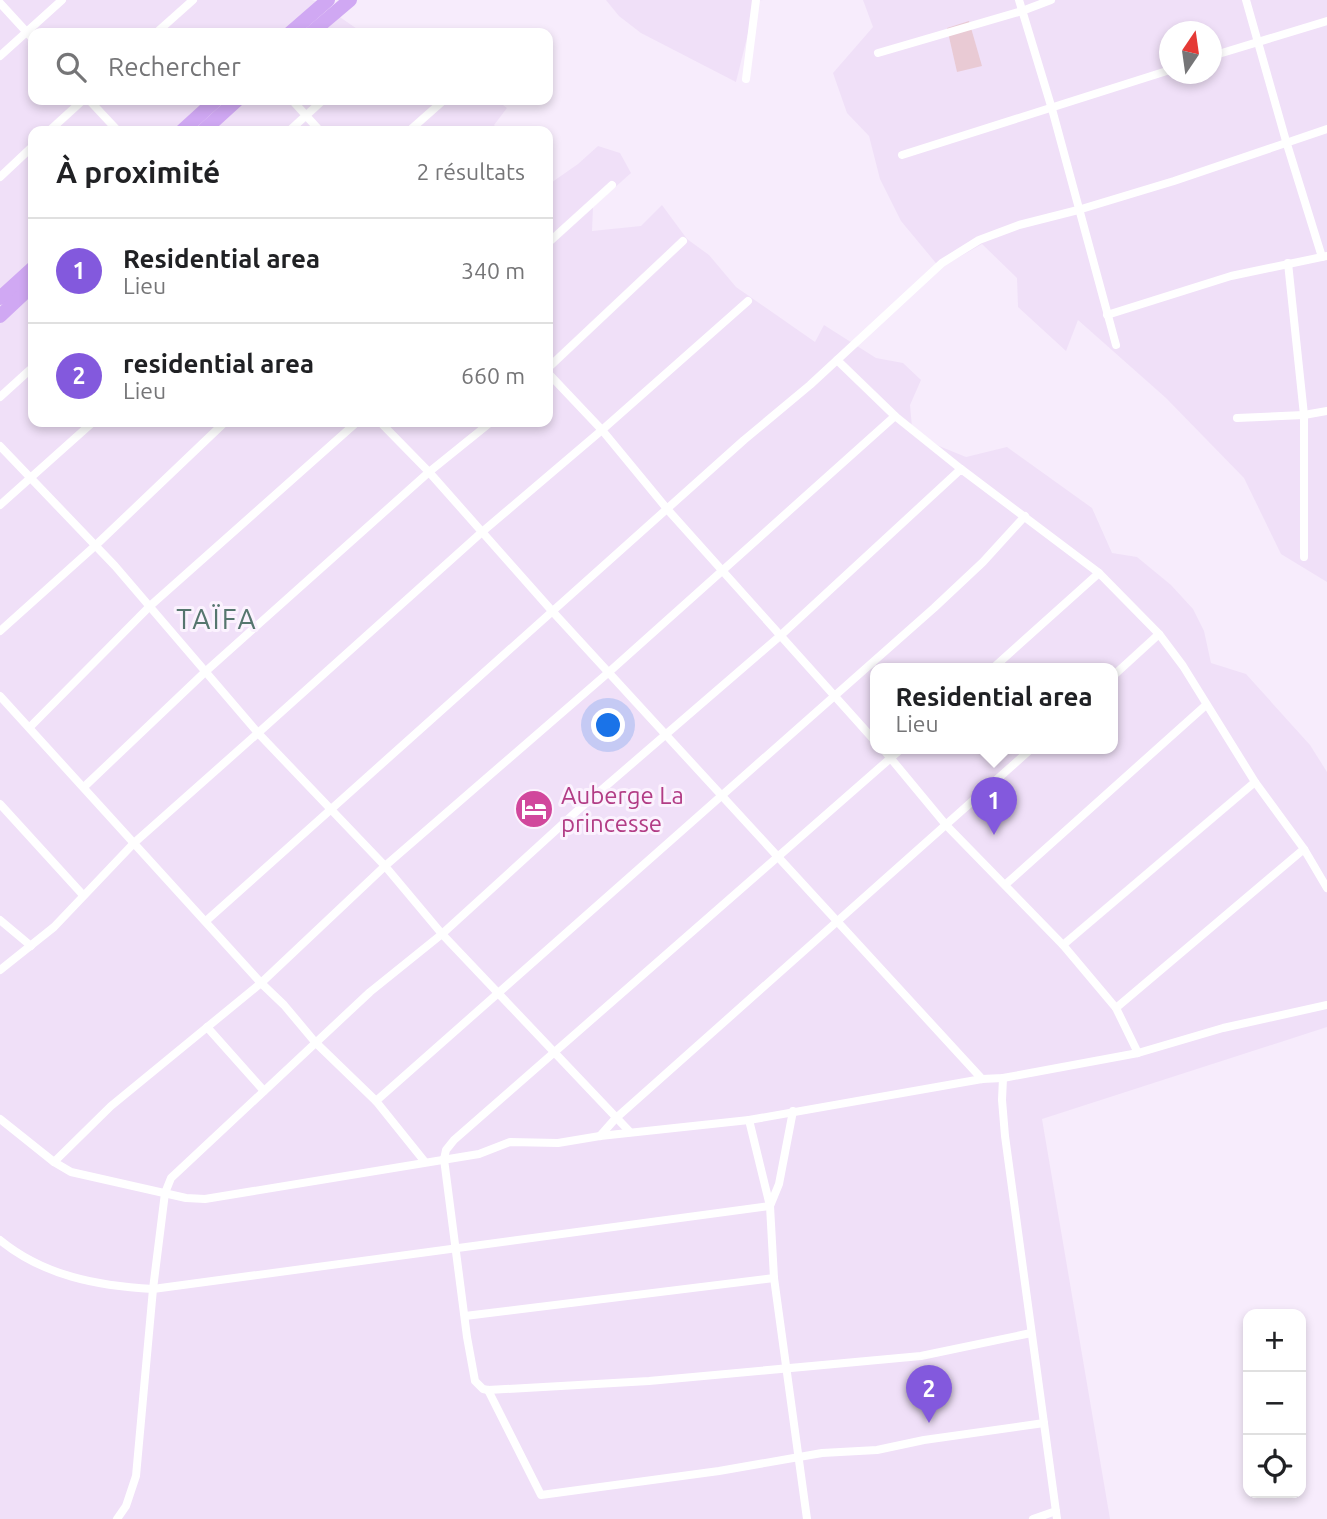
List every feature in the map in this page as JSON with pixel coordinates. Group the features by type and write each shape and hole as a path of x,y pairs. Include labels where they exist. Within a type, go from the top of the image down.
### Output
{"highway":[{"path":"296,28 328,0"},
{"path":"318,28 350,0"},
{"path":"187,126 211,105"},
{"path":"208,126 232,105"},
{"path":"0,298 28,273"},
{"path":"0,316 28,290"}],"street":[{"path":"30,28 62,0"},
{"path":"161,28 192,0"},
{"path":"746,79 756,0"},
{"path":"1019,0 1052,109 1116,345"},
{"path":"878,53 1051,0"},
{"path":"1107,315 1220,279 1325,256 1286,141 1246,0"},
{"path":"0,3 26,32 0,56"},
{"path":"1222,52 1327,21"},
{"path":"902,155 1159,73"},
{"path":"54,126 78,105"},
{"path":"94,105 113,126"},
{"path":"296,105 315,126"},
{"path":"295,126 318,105"},
{"path":"415,126 438,105"},
{"path":"206,920 942,263 979,240 1019,225 1174,181 1327,129"},
{"path":"0,177 28,151"},
{"path":"553,238 612,185"},
{"path":"553,366 684,241"},
{"path":"1288,263 1304,415 1304,558"},
{"path":"0,970 54,927 134,843 482,532 748,301"},
{"path":"836,360 895,416 961,470 1100,573 1159,635 1183,666 1255,782 1304,849 1327,888"},
{"path":"0,397 28,372"},
{"path":"553,376 602,430 668,510 870,735"},
{"path":"1237,418 1304,415 1327,411"},
{"path":"54,1162 111,1106 261,982 385,866 609,672 895,416"},
{"path":"0,505 87,427"},
{"path":"0,631 96,545 220,427"},
{"path":"30,727 150,606 351,427"},
{"path":"385,427 723,795 837,924 982,1079"},
{"path":"83,787 205,673 429,472 485,427"},
{"path":"0,446 96,545 258,733 385,866 442,934 630,1132"},
{"path":"117,1519 126,1506 136,1476 153,1289 165,1193 171,1178 370,992 442,934 665,734 780,636 961,470"},
{"path":"871,663 983,562 1025,516"},
{"path":"999,663 1100,573"},
{"path":"1118,672 1159,635"},
{"path":"376,1101 870,664"},
{"path":"0,696 316,1042 376,1101 425,1162"},
{"path":"1006,884 1206,705"},
{"path":"887,754 946,825 1063,945 1116,1008 1138,1053"},
{"path":"895,754 454,1140 446,1150 444,1159 475,1381 488,1390 649,1381 921,1356 1031,1334"},
{"path":"600,1136 615,1119 1025,754"},
{"path":"1063,945 1255,782"},
{"path":"0,804 83,895"},
{"path":"1116,1008 1304,849"},
{"path":"0,920 31,946"},
{"path":"0,1119 54,1162 71,1172 186,1198 205,1199 479,1154 510,1142 558,1143 630,1132 749,1120 982,1079 1003,1079 1138,1053 1223,1028 1327,1004"},
{"path":"207,1027 264,1091"},
{"path":"1003,1079 1005,1136 1057,1515 1033,1519"},
{"path":"770,1206 779,1184 793,1111"},
{"path":"749,1120 770,1206 774,1278 807,1519"},
{"path":"0,1240 30,1261 80,1280 117,1287 153,1289 770,1206"},
{"path":"466,1316 774,1278"},
{"path":"488,1390 541,1495 845,1451 877,1450 923,1440 1045,1423"}],"shaded area":[{"path":"0,0 312,0 356,28 28,28 28,105 503,105 507,108 495,126 28,126 28,427 553,427 553,182 598,146 620,153 631,173 593,207 592,231 641,226 662,205 687,239 709,255 736,287 815,342 824,325 876,358 903,363 921,380 910,405 912,427 939,446 966,457 1007,447 1092,508 1112,553 1137,557 1171,585 1193,609 1204,631 1211,663 1246,674 1310,745 1327,772 1327,1027 1042,1119 1110,1519 0,1519"},
{"path":"606,0 763,0 756,1 736,82 641,33 619,16"},
{"path":"863,0 1327,0 1327,582 1281,554 1244,478 1166,398 1078,320 1066,351 1018,307 1017,278 982,244 940,268 901,221 880,179 869,136 847,113 833,73 873,27"},
{"path":"969,21 982,66 957,72 947,28"}],"place":[{"name":"Auberge La princesse","path":"534,809"},
{"name":"Residential area","path":"994,835"},
{"name":"residential area","path":"929,1423"}],"district":[{"name":"TAÏFA","path":"217,618"}]}
